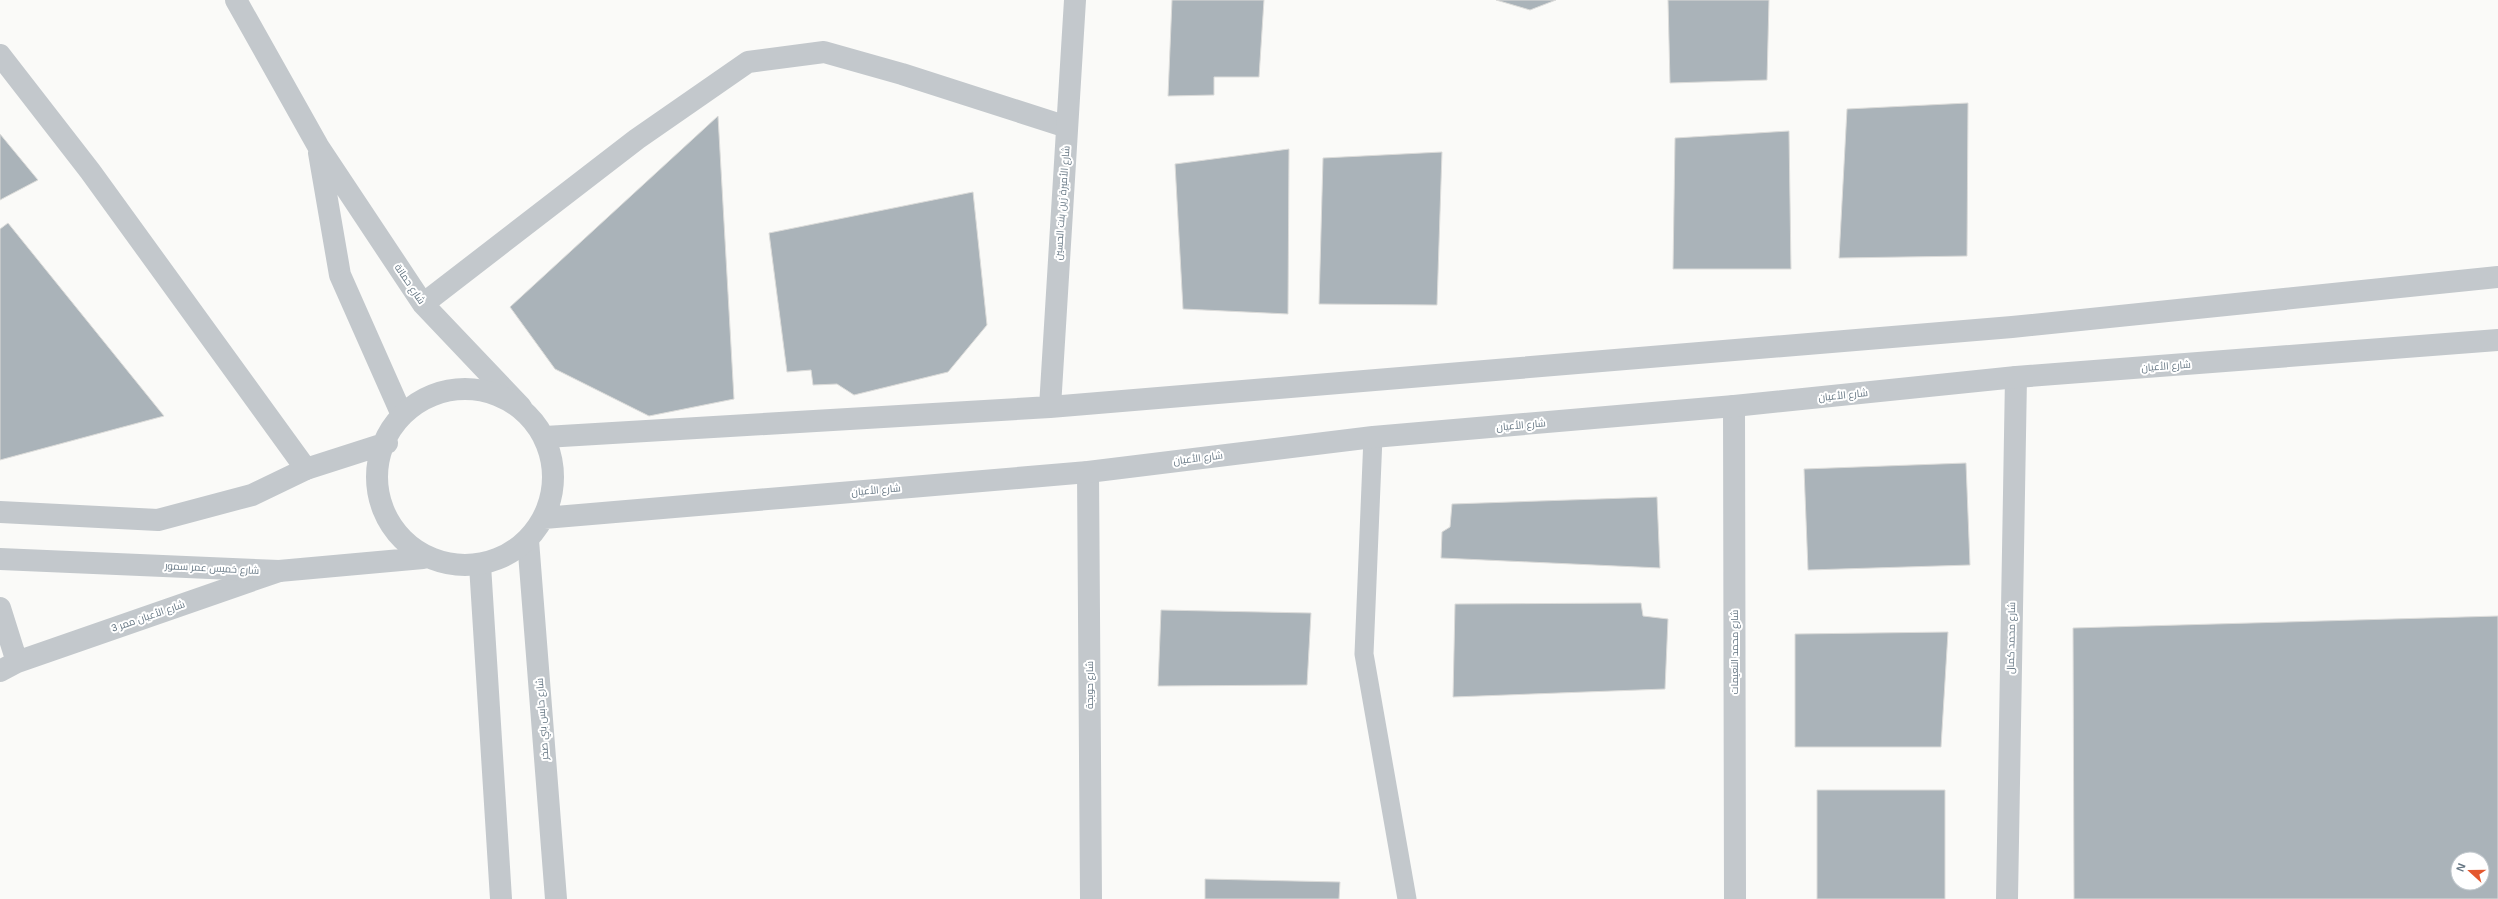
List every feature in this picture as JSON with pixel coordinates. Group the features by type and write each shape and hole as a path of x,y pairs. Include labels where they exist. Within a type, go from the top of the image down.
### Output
{"street":[{"name":"شارع حمانة","path":"236,0 318,146 423,304 534,421 544,437 553,463 553,491 544,518 528,540 505,556 480,565 452,565 423,558"},
{"name":"شارع الأميرة زين بنت الحسين","path":"1050,406 1075,0"},
{"path":"423,304 637,139 748,62 824,52 902,74 1067,127"},
{"path":"0,55 90,171 306,469"},
{"name":"شارع حمانة","path":"318,146 340,275 402,415"},
{"path":"544,437 1050,406 2012,327 2498,277"},
{"name":"شارع الأعيان","path":"544,518 1088,472 1372,438 1734,406 2016,377 2498,340"},
{"name":"شارع محمد كمال","path":"2007,899 2016,377"},
{"path":"423,558 403,541 386,519 377,492 377,465 402,415 422,399 447,390 472,388 498,394 521,407"},
{"name":"شارع محمد النعيمات","path":"1734,406 1735,899"},
{"path":"0,512 158,520 252,495 306,469 387,443"},
{"name":"شارع حويجة","path":"1088,472 1091,899"},
{"name":"شارع حابس بني صخر","path":"528,540 556,899"},
{"name":"شارع خميس عمر سمور","path":"0,559 279,571 423,558"},
{"path":"480,565 501,899"},
{"name":"شارع الأعيان ممر 3","path":"0,608 8,666 279,571"}],"lane":[{"path":"1372,438 1364,654 1407,899"}],"building":[{"path":"1172,0 1264,0 1259,77 1214,77 1214,95 1168,96"},
{"path":"1496,0 1556,0 1530,10"},
{"path":"1668,0 1769,0 1767,80 1670,83"},
{"path":"1968,103 1967,256 1839,258 1847,109"},
{"path":"718,116 734,399 649,416 555,369 510,307"},
{"path":"1789,131 1791,269 1673,269 1675,138"},
{"path":"0,134 38,180 0,200"},
{"path":"1289,149 1288,314 1183,309 1175,164"},
{"path":"1442,152 1437,305 1319,304 1323,158"},
{"path":"973,192 987,325 948,372 854,395 837,384 813,385 811,370 787,372 769,233"},
{"path":"8,223 164,416 0,460 0,229"},
{"path":"1966,463 1970,565 1808,570 1804,469"},
{"path":"1657,497 1660,568 1441,558 1442,532 1450,527 1452,504"},
{"path":"1641,603 1643,616 1668,619 1665,689 1453,697 1455,604"},
{"path":"1161,610 1311,613 1307,685 1158,686"},
{"path":"2498,616 2498,899 2074,899 2073,628"},
{"path":"1948,632 1941,747 1795,747 1795,634"},
{"path":"1817,790 1945,790 1945,899 1817,899"},
{"path":"1205,879 1340,882 1339,899 1205,899"}]}
